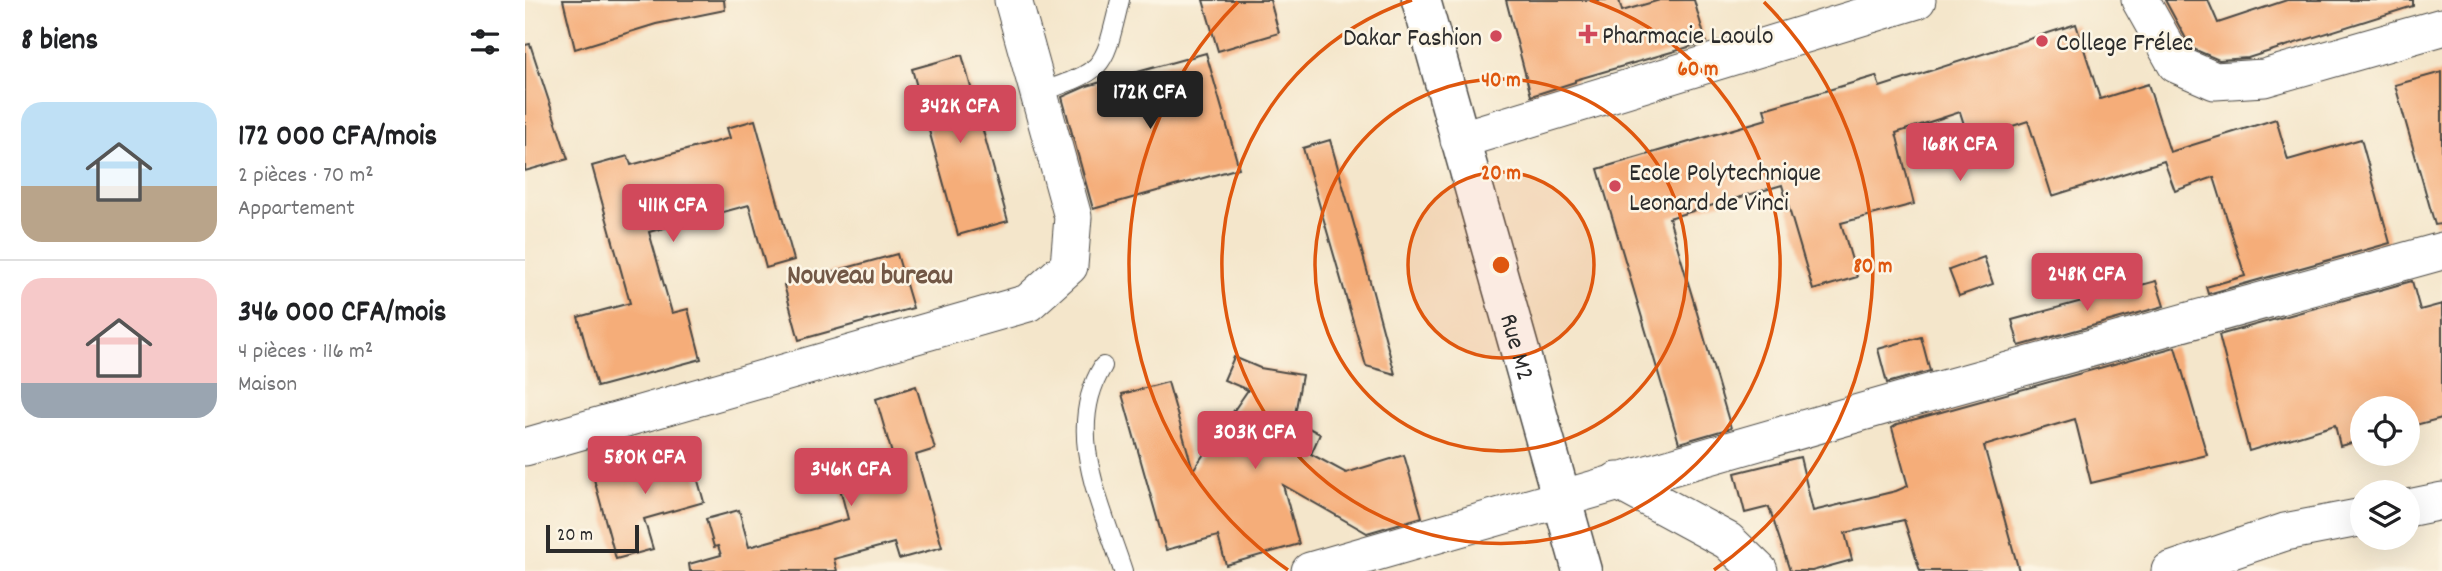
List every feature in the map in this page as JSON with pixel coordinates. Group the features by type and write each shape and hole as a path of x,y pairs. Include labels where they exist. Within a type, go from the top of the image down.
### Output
{"main road":[{"name":"Rue M2","path":"1421,0 1582,571"}],"street":[{"path":"525,447 1028,303 1069,266 1073,217 1013,0"},
{"path":"1459,140 1917,0"},
{"path":"2140,0 2176,64 2215,81 2264,78 2442,27"},
{"path":"1310,571 1617,481 2442,251"},
{"path":"1617,481 1728,541 1759,571"},
{"path":"2420,506 2442,501"},
{"path":"2170,571 2285,532 2350,520"}],"lane":[{"path":"1038,93 1085,76 1101,64 1120,0"},
{"path":"1103,366 1090,398 1086,453 1123,571"}],"building":[{"path":"563,0 724,0 725,10 656,24 575,49"},
{"path":"1203,0 1270,0 1279,33 1218,51"},
{"path":"1506,0 1619,0 1622,11 1660,0 1694,0 1706,42 1575,80 1531,96"},
{"path":"2165,0 2208,0 2218,23 2287,0 2413,0 2413,6 2248,58 2219,60 2191,48"},
{"path":"2076,24 2100,99 2148,84 2170,152 2276,119 2288,160 2361,139 2390,243 2208,294 2206,287 2245,276 2214,177 2175,191 2164,161 2052,196 2028,121 1969,140 1960,112 1896,133 1914,204 1841,223 1857,277 1813,290 1782,185 1669,218 1731,428 1679,443 1598,169 1767,119 1764,109 1876,76 1880,87"},
{"path":"530,44 568,159 525,171 525,45"},
{"path":"1206,53 1239,168 1093,209 1062,97 1087,86"},
{"path":"962,55 1008,221 958,235 912,69"},
{"path":"2442,72 2442,224 2435,225 2395,85"},
{"path":"755,120 794,260 766,268 749,205 649,232 672,313 688,309 701,359 597,387 578,317 630,303 592,166 628,156 631,165 730,138 727,128"},
{"path":"1330,140 1395,374 1366,366 1303,148"},
{"path":"897,254 913,308 799,340 784,285"},
{"path":"1984,257 1993,284 1959,296 1949,270"},
{"path":"2156,281 2164,306 2019,346 2012,320"},
{"path":"2412,281 2420,310 2442,304 2442,418 2420,424 2420,396 2350,396 2350,443 2340,446 2335,425 2249,451 2219,335"},
{"path":"1921,337 1930,371 1887,383 1878,349"},
{"path":"2175,347 2207,455 2091,483 2075,419 1984,446 2019,571 1920,571 1904,520 1845,533 1852,560 1812,571 1790,571 1769,507 1745,513 1735,473 1800,457 1813,511 1896,491 1908,486 1892,428 1898,424"},
{"path":"1234,357 1260,368 1302,375 1294,420 1320,434 1311,454 1346,473 1404,455 1422,517 1367,533 1283,485 1299,544 1226,565 1218,536 1166,550 1122,394 1168,382 1193,470 1248,390 1224,380"},
{"path":"916,386 935,449 916,455 942,547 899,559 894,543 834,559 837,571 690,571 689,564 721,555 718,546 714,547 706,519 739,510 749,547 848,519 836,473 893,457 876,399"},
{"path":"688,445 704,502 644,519 653,549 616,559 592,472"}],"place":[{"name":"Pharmacie Laoulo","path":"1588,34"},
{"name":"Dakar Fashion","path":"1496,36"},
{"name":"College Frélec","path":"2042,41"},
{"name":"Ecole Polytechnique Leonard de Vinci","path":"1615,186"}],"district":[{"name":"Nouveau bureau","path":"870,273"}]}
